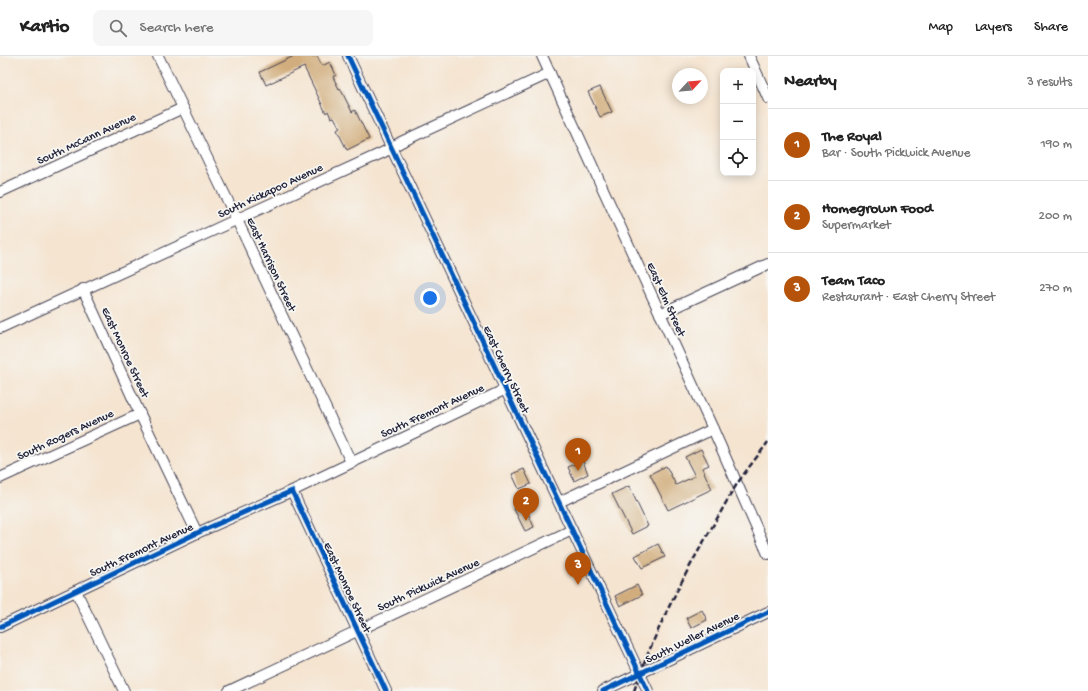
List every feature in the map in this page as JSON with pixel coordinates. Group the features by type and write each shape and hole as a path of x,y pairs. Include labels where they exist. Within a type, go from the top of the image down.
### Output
{"street":[{"name":"East Harrison Street","path":"158,56 351,462"},
{"name":"East Cherry Street","path":"348,56 648,691"},
{"name":"East Elm Street","path":"542,56 713,429 768,554"},
{"path":"749,56 768,98"},
{"name":"South Kickapoo Avenue","path":"0,328 384,152 400,142 550,73"},
{"name":"South McCann Avenue","path":"0,192 183,108"},
{"path":"660,314 768,264"},
{"name":"East Monroe Street","path":"83,289 140,414 197,533"},
{"name":"South Fremont Avenue","path":"0,627 197,533 292,491 506,389"},
{"name":"South Rogers Avenue","path":"0,478 140,414"},
{"path":"559,502 713,429"},
{"name":"East Monroe Street","path":"292,491 386,691"},
{"name":"South Pickwick Avenue","path":"229,691 572,530"},
{"path":"76,591 124,691"},
{"name":"South Weller Avenue","path":"603,691 768,612"}],"building":[{"path":"294,56 317,56 322,66 330,62 336,75 333,77 339,89 340,88 352,112 355,110 369,139 347,150 337,130 340,128 334,117 331,118 328,111 326,113 304,67 266,85 260,72"},
{"path":"600,87 612,112 600,117 588,92"},
{"path":"701,449 709,465 702,468 712,489 668,510 650,474 666,466 676,485 695,476 685,457"},
{"path":"583,461 588,474 574,481 568,467"},
{"path":"524,469 531,484 519,489 512,474"},
{"path":"629,486 648,526 632,534 612,494"},
{"path":"524,504 534,527 525,531 514,509"},
{"path":"658,544 665,557 642,568 635,556"},
{"path":"637,585 642,595 620,606 615,596"},
{"path":"702,610 707,620 691,628 686,618"}],"railway":[{"path":"634,691 668,608 689,568 737,484 768,442"}],"cycle path":[{"path":"348,56 648,691"},
{"path":"0,627 197,533 292,491 386,691"},
{"path":"603,691 768,612"}],"place":[{"name":"The Royal","path":"578,471"},
{"name":"Homegrown Food","path":"526,521"},
{"name":"Team Taco","path":"578,585"}]}
